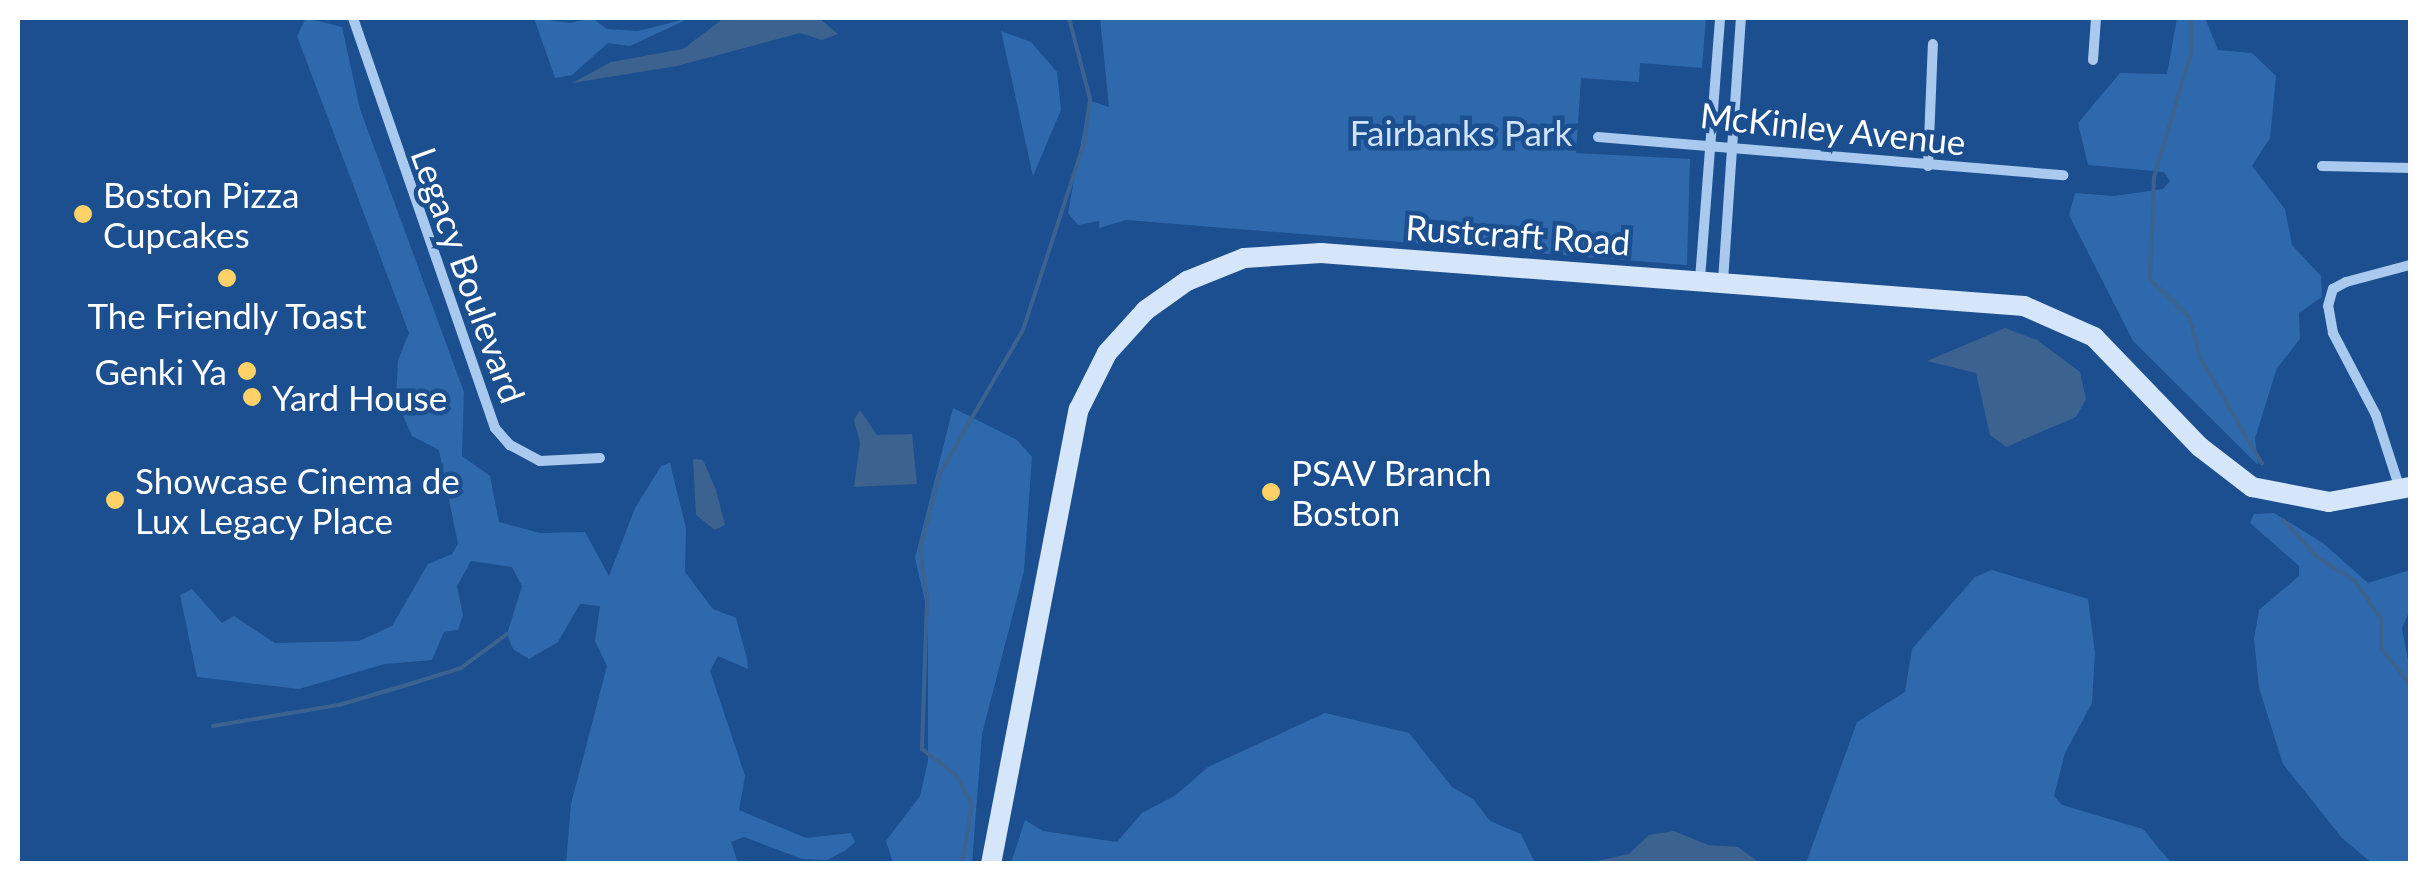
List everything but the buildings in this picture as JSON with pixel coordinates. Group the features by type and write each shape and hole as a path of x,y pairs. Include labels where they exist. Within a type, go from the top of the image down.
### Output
{"main road":[{"name":"Rustcraft Road","path":"991,864 1079,409 1116,342 1165,294 1224,264 1291,253 2001,302 2045,312 2112,351 2200,447 2252,487 2329,502 2405,488"}],"street":[{"path":"1700,279 1720,18"},
{"path":"1723,281 1740,18"},
{"path":"2093,60 2096,18"},
{"name":"Legacy Boulevard","path":"358,21 388,129 433,238 495,428 510,446 540,461 600,458"},
{"path":"1928,166 1934,44"},
{"name":"McKinley Avenue","path":"1598,137 1711,144 1731,152 2063,176"},
{"path":"2322,166 2410,168"},
{"path":"2405,488 2376,416 2332,333 2334,289 2410,265"}],"green space":[{"path":"306,18 342,27 360,109 464,392 462,456 490,476 499,522 540,533 585,532 609,576 635,508 661,466 670,463 686,528 685,572 713,609 736,618 747,659 748,669 718,656 710,671 745,776 739,810 806,838 851,833 855,842 846,850 827,860 802,859 744,837 731,842 738,863 566,863 571,804 607,666 595,641 600,606 580,604 558,642 529,659 513,649 507,634 522,586 512,567 471,561 457,586 463,615 458,630 444,632 432,660 385,664 299,689 197,677 180,595 192,589 222,623 234,616 275,643 359,641 392,626 428,564 452,554 458,544 439,450 412,436 396,400 398,360 409,333 297,36"},
{"path":"534,18 570,23 592,18 607,29 638,31 690,18 630,46 608,43 572,75 555,78"},
{"name":"Fairbanks Park","path":"1100,18 1706,18 1702,68 1640,63 1639,82 1581,78 1576,153 1690,159 1687,265 1126,220 1099,228 1099,221 1078,225 1068,213 1087,110 1091,101 1109,107"},
{"path":"2177,18 2205,18 2218,50 2252,53 2276,76 2270,138 2252,166 2285,209 2292,245 2321,276 2322,297 2299,313 2300,339 2277,368 2255,438 2258,465 2133,341 2069,215 2075,193 2114,196 2163,189 2170,181 2164,172 2088,165 2078,123 2120,73 2167,74"},
{"path":"1001,31 1031,42 1057,72 1061,110 1033,176"},
{"path":"953,408 1017,440 1032,457 1024,571 982,734 972,863 893,863 886,841 920,796 928,761 928,614 915,558"},
{"path":"2274,513 2323,543 2368,583 2410,570 2410,610 2402,628 2410,671 2410,863 2372,863 2342,838 2283,764 2259,688 2254,639 2259,610 2299,576 2299,566 2250,523 2254,514"},
{"path":"1992,570 2088,599 2095,653 2092,703 2065,753 2054,796 2062,805 2143,829 2171,863 1806,863 1857,722 1905,692 1912,649 1975,577"},
{"path":"1325,713 1409,733 1452,787 1473,799 1490,821 1521,834 1535,863 1011,863 1025,820 1043,831 1117,842 1142,813 1176,795 1208,767"}],"shaded area":[{"path":"724,18 819,18 838,34 822,40 800,33 677,66 572,83 611,62 683,49"},
{"path":"2005,328 2037,340 2080,372 2086,399 2076,417 2006,447 1990,435 1976,373 1927,361"},
{"path":"860,410 877,435 912,434 917,484 854,487 860,443 854,420"},
{"path":"693,459 703,460 716,490 725,525 715,530 696,515"},
{"path":"1674,831 1708,845 1738,847 1760,863 1588,863 1629,854 1649,835"}],"waterway":[{"path":"962,864 972,805 956,775 922,749 927,598 920,549 940,473 1023,330 1084,143 1090,99 1069,18"},
{"path":"2191,18 2191,53 2154,177 2150,279 2189,317 2201,359 2262,464"},
{"path":"2283,520 2317,557 2355,581 2381,619 2381,648 2410,685"},
{"path":"213,726 339,705 410,684 461,668 507,634"}],"place":[{"name":"Boston Pizza Cupcakes","path":"83,214"},
{"name":"The Friendly Toast","path":"227,278"},
{"name":"Genki Ya","path":"247,371"},
{"name":"Yard House","path":"252,397"},
{"name":"PSAV Branch Boston","path":"1271,492"},
{"name":"Showcase Cinema de Lux Legacy Place","path":"115,500"}]}
